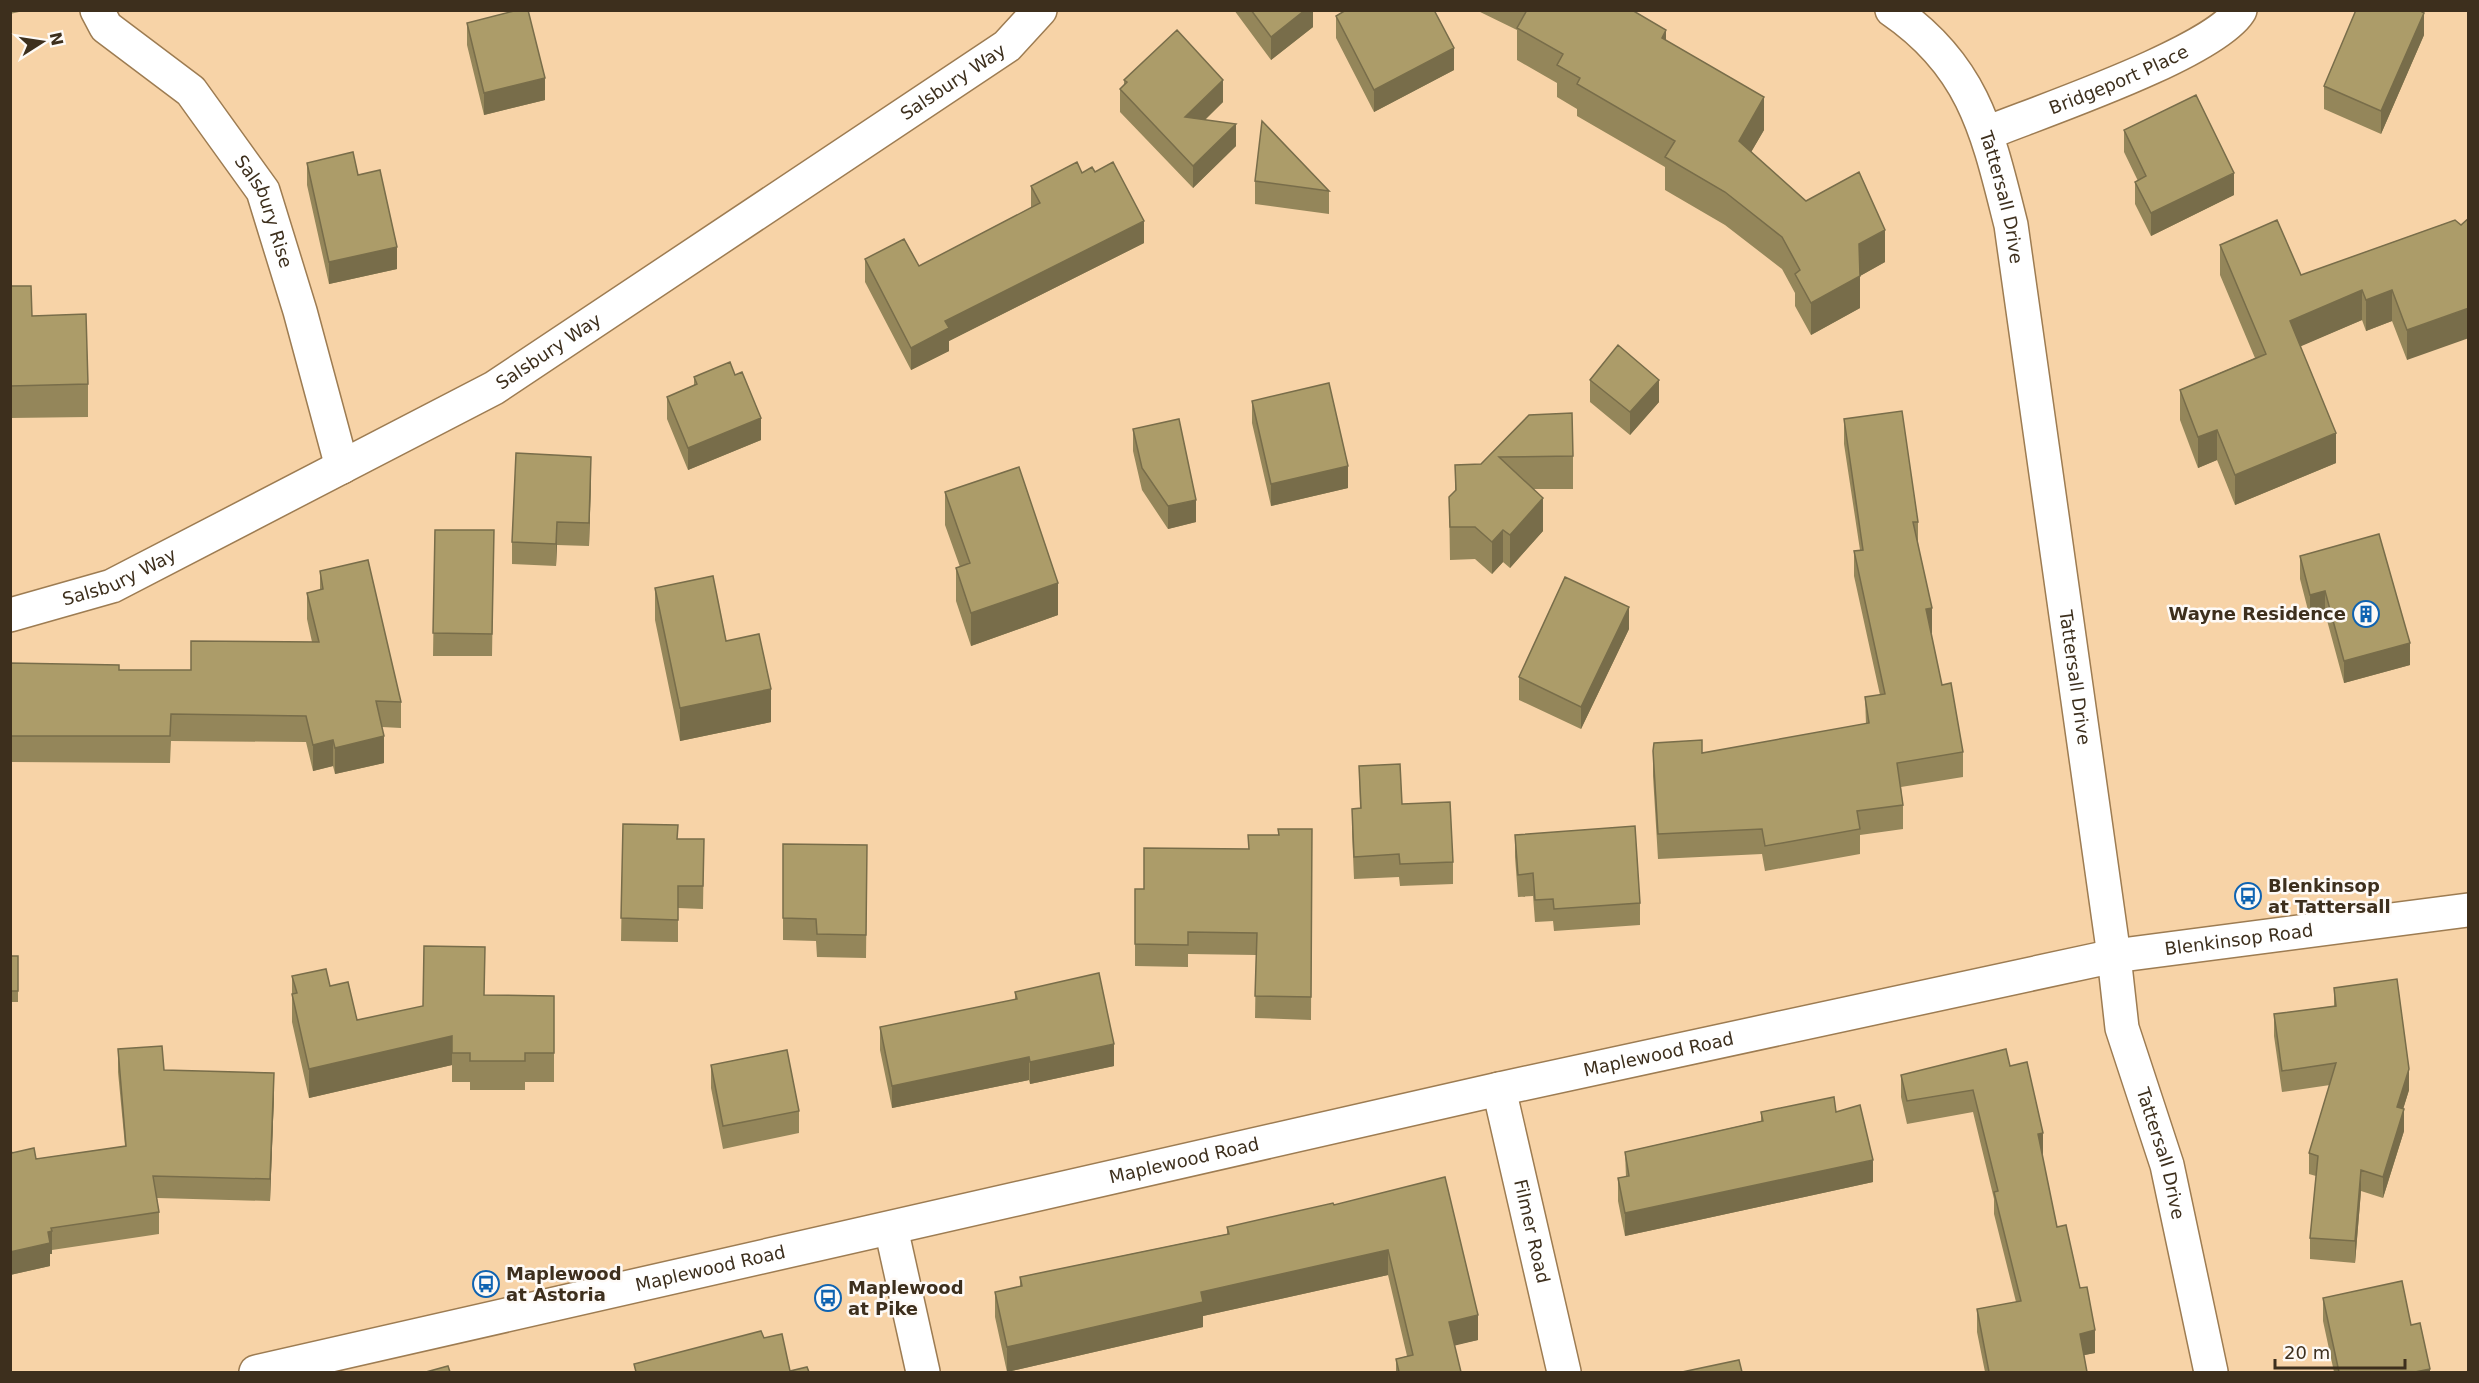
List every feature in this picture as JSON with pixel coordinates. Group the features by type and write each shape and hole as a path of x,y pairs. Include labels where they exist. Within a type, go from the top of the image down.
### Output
{"street":[{"name":"Salsbury Rise","path":"97,10 106,27 190,91 263,191 300,311 342,467"},
{"name":"Salsbury Way","path":"10,615 112,586 504,382 1006,46 1040,10"},
{"name":"Tattersall Drive","path":"1892,10 1918,28 1956,70 1988,133 2011,225 2114,956 2122,1028 2167,1165 2211,1372"},
{"name":"Bridgeport Place","path":"1988,133 2175,58 2213,37 2240,10"},
{"name":"Blenkinsop Road","path":"2114,956 2469,910"},
{"name":"Maplewood Road","path":"256,1372 1499,1089 2114,956"},
{"name":"Filmer Road","path":"1499,1089 1564,1372"},
{"path":"891,1228 923,1372"}],"building":[{"path":"518,10 528,10 545,78 484,93 467,23"},
{"path":"1251,10 1305,10 1271,37"},
{"path":"1346,10 1434,10 1454,48 1374,90 1336,16"},
{"path":"1527,10 1632,10 1666,30 1662,38 1764,97 1739,141 1806,201 1859,172 1885,230 1859,244 1860,276 1811,303 1795,274 1800,270 1782,237 1725,192 1665,157 1675,141 1577,84 1580,78 1557,65 1563,54 1517,28"},
{"path":"2356,10 2419,10 2424,13 2381,111 2324,86"},
{"path":"1177,30 1223,80 1185,117 1236,124 1193,166 1120,89 1127,82 1124,80"},
{"path":"2196,95 2234,173 2151,213 2135,182 2146,176 2124,130"},
{"path":"1262,121 1329,191 1255,181"},
{"path":"353,152 358,175 380,170 397,247 329,262 307,163"},
{"path":"1077,162 1082,173 1092,167 1095,172 1113,162 1144,221 945,321 949,328 911,348 865,259 904,239 919,266 1040,203 1031,186"},
{"path":"2469,218 2469,308 2407,330 2392,290 2366,300 2362,290 2290,321 2336,433 2235,475 2217,430 2198,437 2180,390 2266,354 2220,245 2277,220 2301,275 2455,220 2461,225"},
{"path":"10,286 31,286 32,316 86,314 88,384 10,386"},
{"path":"1618,345 1659,380 1630,412 1590,380"},
{"path":"730,362 735,375 742,372 761,418 688,448 667,397 697,384 694,377"},
{"path":"1329,383 1348,466 1271,484 1252,401"},
{"path":"1902,411 1918,522 1913,522 1932,608 1926,609 1942,685 1951,683 1963,752 1897,763 1903,805 1857,811 1860,829 1765,846 1762,829 1658,834 1654,743 1702,740 1702,753 1869,723 1865,697 1885,694 1854,551 1863,550 1844,419"},
{"path":"1572,413 1573,456 1499,457 1543,498 1510,535 1503,530 1492,542 1475,527 1450,527 1449,497 1456,490 1455,465 1481,464 1529,415"},
{"path":"1179,419 1196,500 1168,506 1142,468 1133,429"},
{"path":"516,453 591,457 589,523 557,522 556,544 512,542"},
{"path":"1019,467 1058,583 971,613 956,568 970,563 945,492"},
{"path":"435,530 494,530 492,634 433,633"},
{"name":"Wayne Residence","path":"2379,534 2410,643 2344,661 2325,591 2310,595 2300,556"},
{"path":"368,560 401,702 376,701 384,736 335,748 333,740 313,745 306,716 171,714 170,736 10,736 10,663 119,665 119,670 191,670 191,641 319,642 307,593 323,589 320,571"},
{"path":"713,576 726,641 759,634 771,689 680,708 655,588"},
{"path":"1565,577 1629,607 1581,707 1519,677"},
{"path":"1400,764 1402,804 1450,802 1453,862 1400,864 1399,854 1354,857 1352,809 1361,808 1359,766"},
{"path":"623,824 678,825 677,839 704,839 703,886 678,886 678,920 621,918"},
{"path":"1635,826 1640,903 1554,909 1553,899 1535,900 1533,873 1518,875 1515,835"},
{"path":"1278,829 1312,829 1311,997 1255,996 1257,933 1188,932 1188,945 1135,944 1135,889 1144,889 1144,848 1249,849 1248,835 1279,835"},
{"path":"783,844 867,845 866,935 817,934 816,919 783,918"},
{"path":"424,946 485,947 484,995 554,996 554,1053 525,1053 525,1061 470,1061 470,1053 452,1053 452,1036 309,1069 292,994 297,993 292,976 326,969 330,986 348,982 357,1020 423,1006"},
{"path":"10,956 18,956 18,991 10,991"},
{"path":"1099,973 1114,1044 1030,1062 1029,1057 892,1086 880,1027 1017,999 1015,992"},
{"path":"2397,979 2409,1069 2397,1107 2404,1109 2383,1177 2361,1170 2355,1241 2310,1238 2318,1156 2309,1153 2336,1063 2282,1071 2274,1014 2336,1006 2334,988"},
{"path":"162,1046 164,1070 274,1073 270,1179 153,1176 159,1212 51,1228 52,1231 48,1232 50,1243 10,1252 10,1148 12,1153 34,1148 36,1159 126,1146 118,1049"},
{"path":"2006,1049 2010,1066 2027,1062 2043,1133 2038,1134 2057,1227 2066,1225 2080,1288 2087,1287 2095,1330 2080,1334 2087,1372 1989,1372 1977,1309 2021,1301 1994,1192 1998,1191 1973,1090 1907,1101 1901,1075"},
{"path":"787,1050 799,1111 723,1126 711,1065"},
{"path":"1834,1097 1836,1112 1860,1105 1873,1160 1625,1213 1618,1178 1629,1176 1625,1152 1763,1121 1761,1112"},
{"path":"1445,1177 1478,1315 1449,1322 1461,1372 1399,1372 1396,1359 1413,1355 1388,1250 1201,1292 1203,1302 1007,1347 995,1292 1022,1286 1020,1277 1229,1234 1227,1227 1333,1203 1334,1205"},
{"path":"2402,1281 2411,1325 2420,1323 2430,1369 2415,1372 2339,1372 2323,1298"},
{"path":"761,1331 764,1338 782,1334 790,1371 807,1367 809,1372 636,1372 634,1364"},
{"path":"1739,1360 1742,1372 1682,1372"},
{"path":"448,1366 450,1372 426,1372"}],"place":[{"name":"Wayne Residence","path":"2366,614"},
{"name":"Blenkinsop at Tattersall","path":"2248,896"},
{"name":"Maplewood at Astoria","path":"486,1284"},
{"name":"Maplewood at Pike","path":"828,1298"}]}
